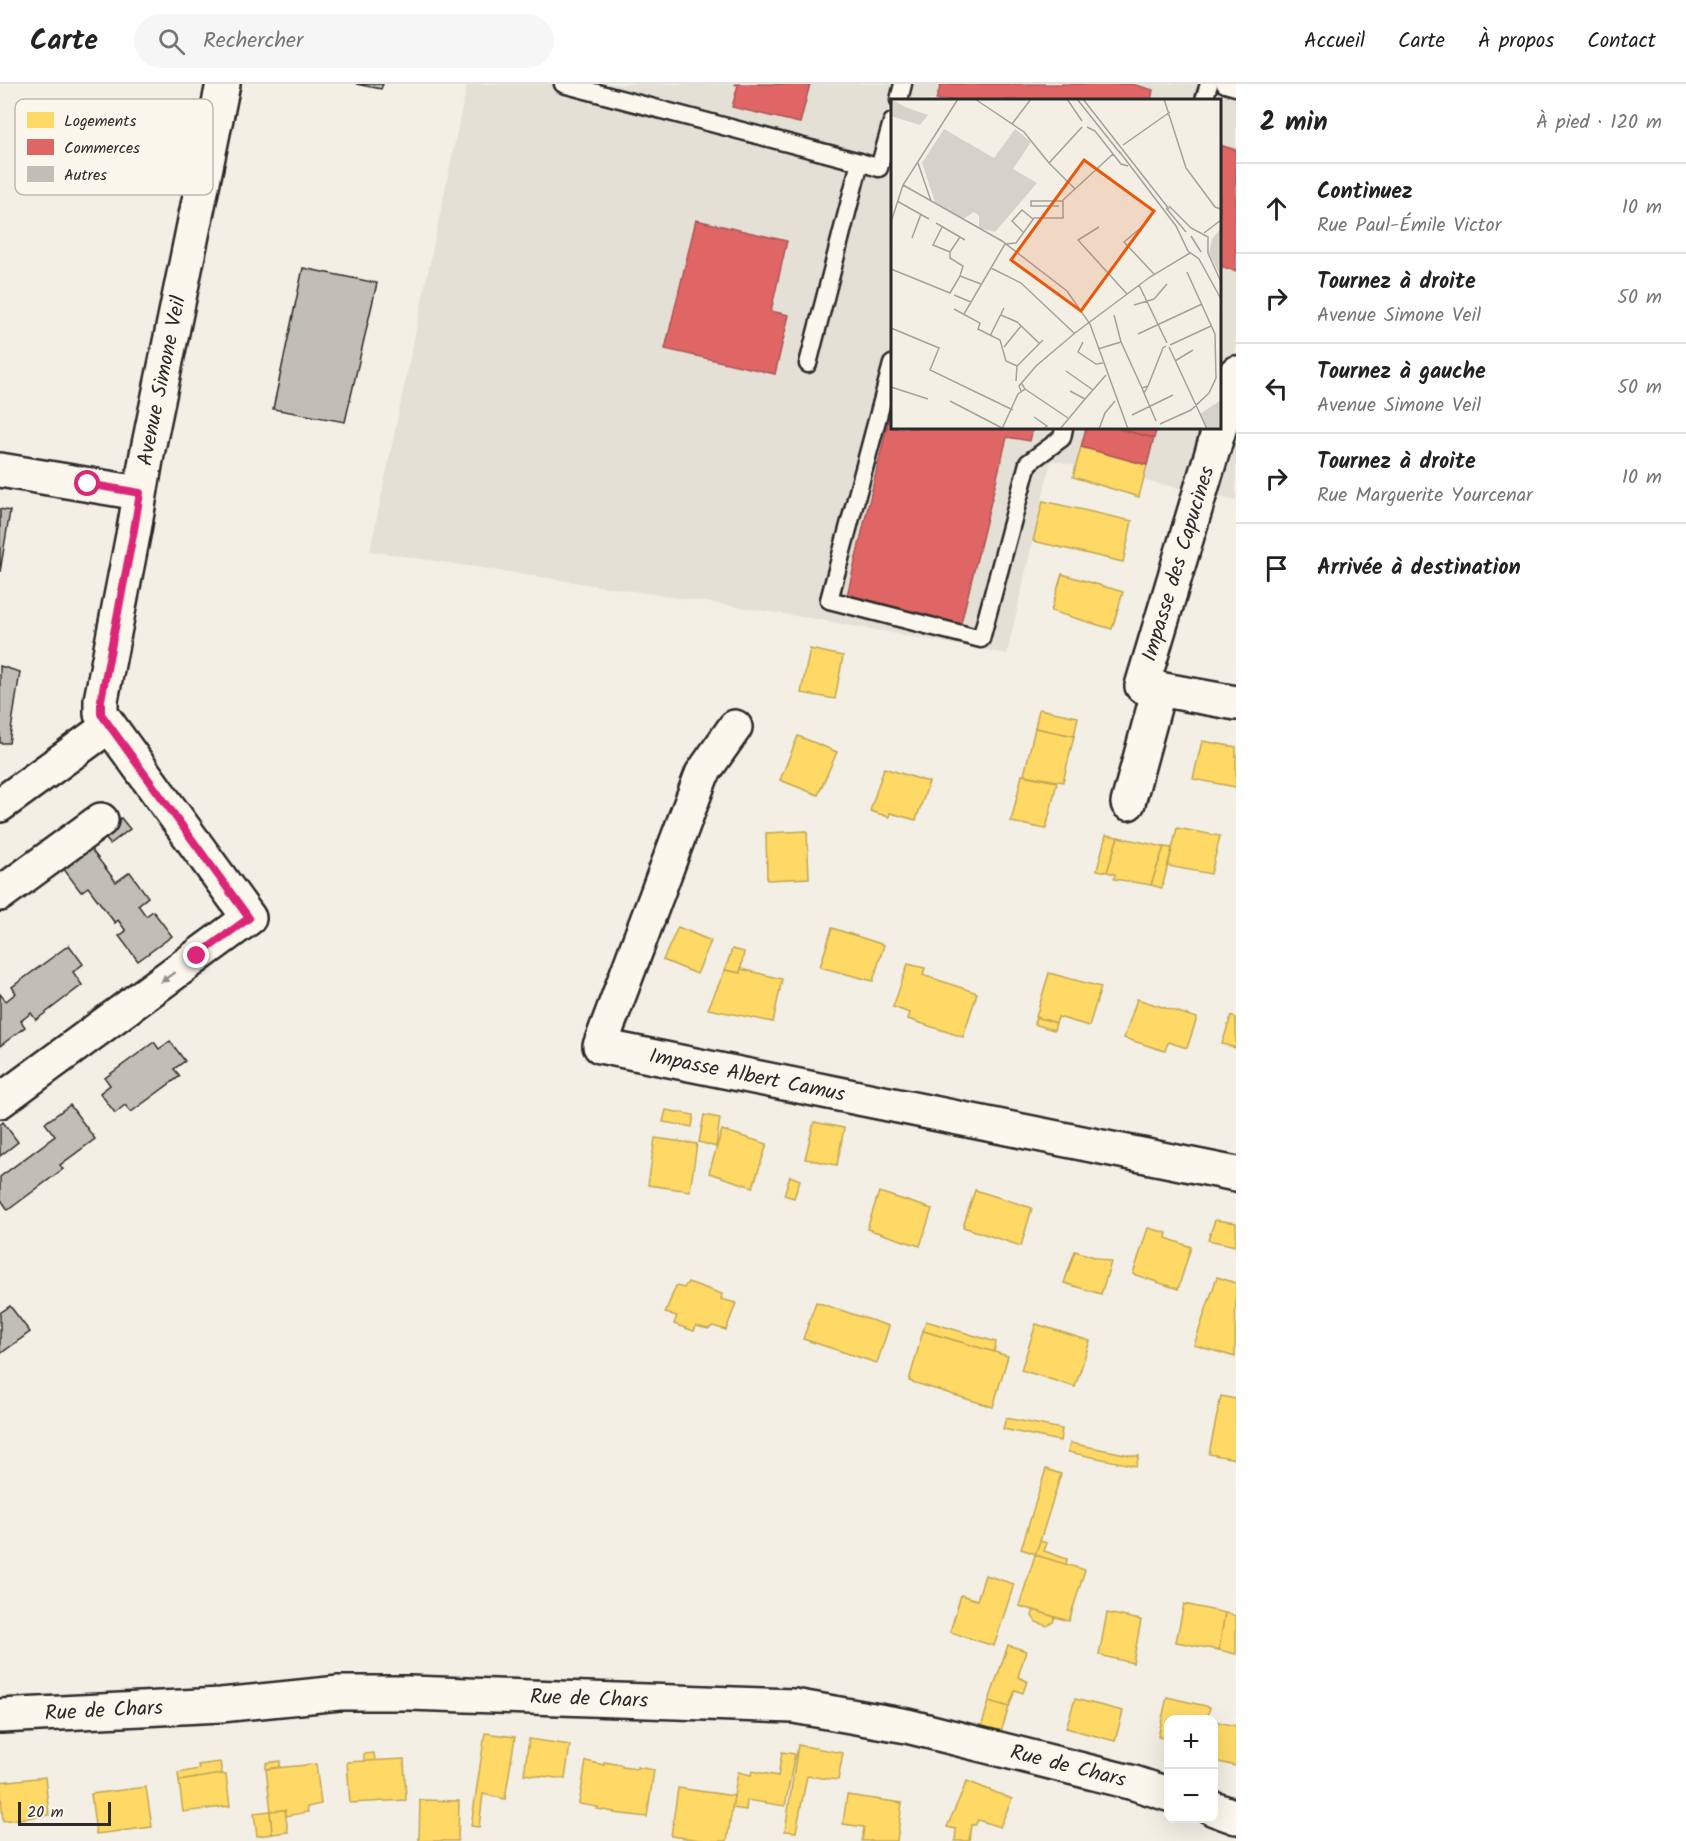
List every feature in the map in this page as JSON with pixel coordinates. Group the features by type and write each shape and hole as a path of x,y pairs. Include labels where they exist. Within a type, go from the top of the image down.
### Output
{"street":[{"name":"Avenue Simone Veil","path":"213,133 223,84"},
{"name":"Avenue Simone Veil","path":"0,1101 249,918 101,714 101,700 140,493 200,195"},
{"name":"Impasse des Capucines","path":"1221,428 1236,373"},
{"name":"Impasse des Capucines","path":"1128,802 1150,687 1221,429"},
{"path":"0,470 140,493"},
{"path":"1150,687 1236,703"},
{"path":"0,805 109,726"},
{"name":"Impasse Albert Camus","path":"735,727 702,774 600,1046 1236,1174"},
{"path":"0,894 101,820"},
{"name":"Rue de Chars","path":"0,1716 220,1705 339,1693 410,1693 794,1706 912,1726 1164,1793"},
{"path":"1218,1810 1236,1817"}],"lane":[{"path":"563,84 879,168 891,126"},
{"path":"899,99 903,84"},
{"path":"1204,99 1209,84"},
{"path":"1225,84 1236,87"},
{"path":"808,364 860,162"},
{"path":"891,368 829,600 981,639 1028,463 1062,438 1064,429"}],"shaded area":[{"path":"467,84 1236,84 1236,501 1051,460 1007,654 810,618 370,551"}],"building: Logements":[{"path":"1081,447 1147,465 1139,497 1073,477"},
{"path":"1043,501 1132,521 1123,562 1033,541"},
{"path":"1062,574 1123,592 1112,629 1051,611"},
{"path":"810,649 843,656 835,699 801,693"},
{"path":"1039,709 1078,717 1074,736 1035,728"},
{"path":"1035,728 1074,736 1063,782 1024,775"},
{"path":"798,736 837,752 818,795 780,780"},
{"path":"1202,741 1236,747 1236,787 1193,779"},
{"path":"884,768 929,782 916,820 890,813 889,817 870,811"},
{"path":"1022,775 1057,782 1046,829 1011,822"},
{"path":"1177,828 1220,836 1211,874 1168,866"},
{"path":"807,831 809,878 767,880 766,833"},
{"path":"1106,835 1118,837 1107,872 1097,870"},
{"path":"1118,837 1164,847 1151,885 1114,879 1115,874 1107,872"},
{"path":"1164,847 1172,848 1162,888 1151,885"},
{"path":"678,927 711,941 697,974 663,960"},
{"path":"832,928 884,945 873,981 820,967"},
{"path":"732,949 744,952 740,973 725,970"},
{"path":"908,964 925,968 923,975 977,993 963,1037 908,1019 910,1013 893,1007"},
{"path":"741,969 782,979 773,1022 708,1009 725,970 740,973"},
{"path":"1049,973 1101,987 1089,1026 1058,1017 1056,1023 1036,1017"},
{"path":"1137,999 1197,1018 1187,1048 1168,1042 1165,1051 1124,1038"},
{"path":"1231,1016 1236,1018 1236,1048 1222,1044"},
{"path":"1036,1017 1056,1023 1054,1030 1034,1024"},
{"path":"666,1110 694,1115 692,1127 663,1122"},
{"path":"704,1115 720,1118 716,1147 699,1142"},
{"path":"814,1122 844,1128 837,1165 805,1159"},
{"path":"722,1130 767,1144 753,1187 709,1173"},
{"path":"655,1138 697,1144 690,1191 648,1185"},
{"path":"790,1176 800,1180 794,1198 784,1195"},
{"path":"975,1190 1032,1208 1021,1246 963,1227"},
{"path":"879,1192 932,1209 920,1246 867,1229"},
{"path":"1215,1220 1236,1223 1236,1246 1208,1240"},
{"path":"1148,1228 1167,1233 1166,1238 1191,1247 1178,1289 1133,1274"},
{"path":"1075,1251 1111,1262 1101,1294 1064,1283"},
{"path":"1217,1277 1236,1283 1235,1357 1194,1345"},
{"path":"688,1282 722,1294 721,1299 736,1303 726,1330 713,1326 708,1329 696,1326 694,1331 674,1324 677,1316 665,1313 676,1286 684,1288"},
{"path":"816,1302 889,1326 877,1363 803,1339"},
{"path":"926,1321 996,1342 994,1352 923,1331"},
{"path":"1036,1324 1090,1341 1075,1387 1021,1370"},
{"path":"923,1331 1008,1356 993,1407 909,1381"},
{"path":"1221,1396 1236,1399 1236,1459 1209,1454"},
{"path":"1006,1418 1062,1429 1060,1441 1003,1429"},
{"path":"1070,1443 1139,1456 1136,1466 1068,1452"},
{"path":"1046,1469 1061,1474 1036,1554 1021,1549"},
{"path":"1040,1541 1047,1543 1044,1551 1067,1559 1066,1565 1035,1555"},
{"path":"1035,1555 1085,1570 1069,1621 1019,1606"},
{"path":"985,1575 1014,1584 994,1646 950,1632 961,1595 977,1600"},
{"path":"1184,1604 1225,1613 1219,1650 1176,1642"},
{"path":"1034,1610 1055,1617 1053,1622 1047,1626 1036,1622 1032,1616"},
{"path":"1107,1613 1141,1620 1133,1663 1099,1655"},
{"path":"1225,1613 1236,1616 1236,1654 1219,1650"},
{"path":"1008,1645 1026,1651 1018,1677 1027,1681 1023,1693 1015,1690 1009,1707 989,1701"},
{"path":"1167,1697 1210,1707 1208,1715 1164,1715 1164,1738 1158,1737"},
{"path":"1075,1699 1123,1711 1115,1741 1066,1728"},
{"path":"989,1701 1009,1707 1001,1732 981,1728"},
{"path":"1218,1722 1236,1726 1236,1766 1218,1762"},
{"path":"485,1733 515,1737 505,1799 483,1794 479,1827 471,1826"},
{"path":"529,1739 570,1745 565,1779 524,1774"},
{"path":"798,1745 843,1753 838,1780 807,1776 796,1832 785,1831"},
{"path":"782,1752 795,1754 785,1806 747,1800 746,1810 732,1808 738,1772 751,1775 752,1771 778,1776"},
{"path":"374,1753 375,1761 364,1761 364,1754"},
{"path":"404,1759 406,1800 350,1803 347,1762"},
{"path":"280,1761 280,1767 266,1769 266,1763"},
{"path":"586,1761 654,1770 647,1817 614,1813 597,1809 598,1807 579,1804"},
{"path":"220,1762 222,1774 179,1781 178,1773 199,1769 198,1765"},
{"path":"316,1764 321,1804 307,1807 308,1812 286,1816 285,1810 271,1811 266,1769"},
{"path":"226,1775 230,1806 183,1812 179,1781"},
{"path":"45,1777 49,1815 3,1821 0,1782"},
{"path":"967,1781 1012,1799 1000,1827 978,1820 975,1825 971,1825 969,1841 955,1841 956,1829 947,1827"},
{"path":"146,1787 152,1827 96,1834 91,1794"},
{"path":"678,1788 734,1796 727,1841 671,1836"},
{"path":"847,1795 902,1803 897,1841 862,1841 864,1827 843,1824"},
{"path":"420,1800 459,1801 458,1841 419,1841"},
{"path":"285,1810 288,1832 272,1834 270,1811"},
{"path":"270,1811 272,1834 257,1836 254,1813"}],"building: Commerces":[{"path":"734,84 810,84 800,123 732,107 738,85"},
{"path":"941,84 1132,84 1153,90 1151,99 936,99"},
{"path":"1221,145 1236,150 1236,271 1221,266"},
{"path":"696,220 787,241 771,311 789,315 775,374 665,349"},
{"path":"891,409 891,429 1033,429 1030,441 1007,437 960,627 846,600"},
{"path":"1086,429 1120,429 1154,438 1147,465 1081,447"},
{"path":"1120,429 1157,429 1154,438"}],"building: Autres":[{"path":"356,84 383,84 381,89"},
{"path":"303,268 377,283 345,422 273,409"},
{"path":"0,509 10,511 0,572"},
{"path":"0,666 20,672 9,743 0,743"},
{"path":"121,818 130,829 110,844 101,833"},
{"path":"87,844 116,882 130,872 148,897 138,905 146,916 153,911 172,936 138,961 119,936 126,931 118,920 115,923 88,887 81,892 60,864"},
{"path":"69,945 83,964 73,972 82,985 36,1020 31,1013 21,1021 25,1027 0,1046 0,994 6,1001 16,993 12,987"},
{"path":"170,1041 185,1061 174,1069 180,1076 131,1112 125,1105 115,1113 100,1093 110,1085 105,1078 154,1042 159,1049"},
{"path":"70,1105 95,1139 60,1165 63,1169 8,1210 0,1198 0,1177 55,1136 45,1123"},
{"path":"3,1122 18,1142 0,1156 0,1125"},
{"path":"10,1306 30,1332 0,1354 0,1313"}],"route":[{"path":"88,484 140,493 101,700 101,714 249,918 197,956"}]}
